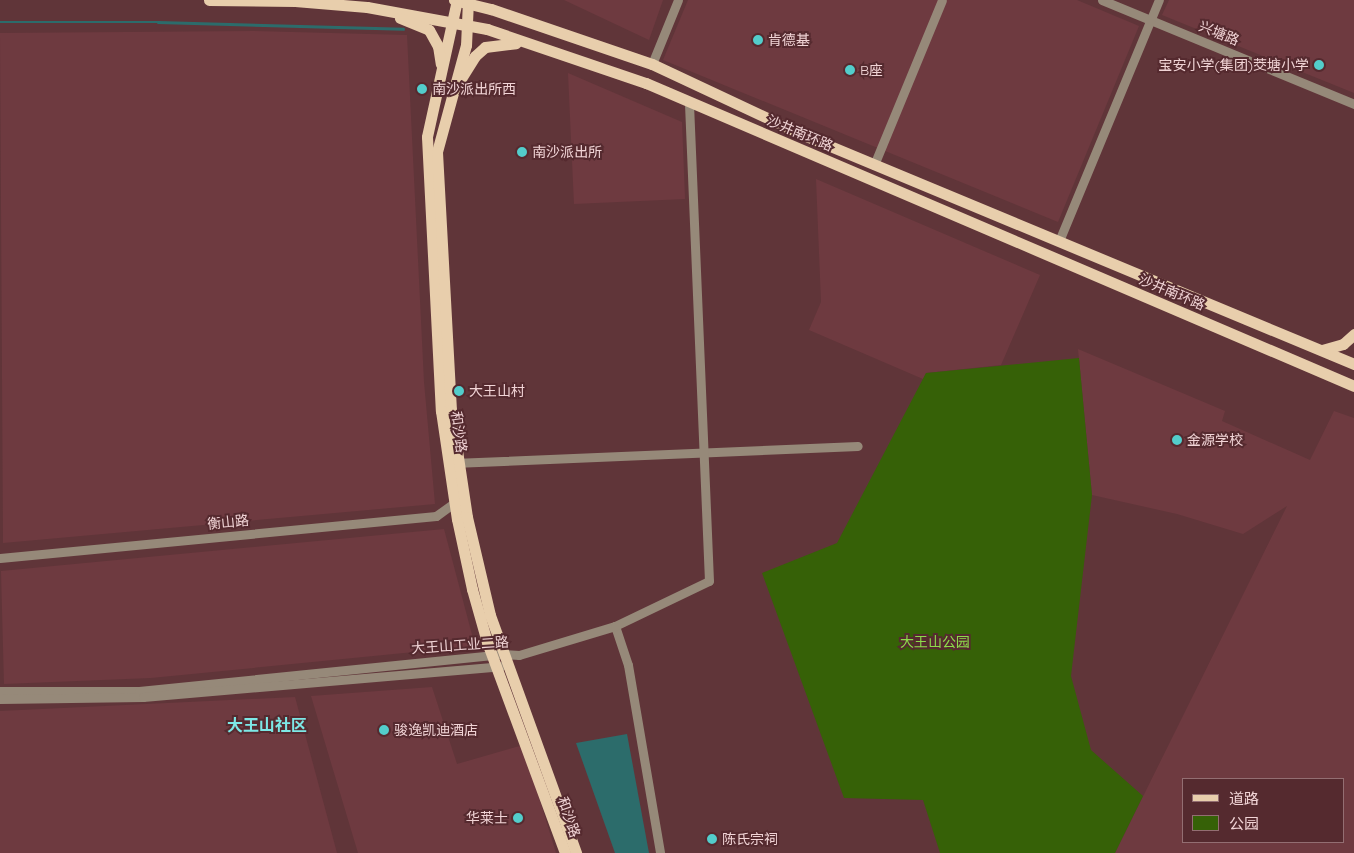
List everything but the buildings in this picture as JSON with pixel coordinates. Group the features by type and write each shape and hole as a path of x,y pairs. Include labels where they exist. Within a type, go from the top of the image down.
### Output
{"main road":[{"name":"沙井南环路","path":"209,0 362,7 453,21 527,43 646,83 1354,386"},
{"name":"沙井南环路","path":"460,1 652,64 806,136 1354,364"},
{"name":"和沙路","path":"460,1 453,21 428,122 427,152 437,367 453,463 497,654"},
{"name":"和沙路","path":"460,1 466,24 466,45 450,97 437,152 454,503 472,589 576,853"},
{"path":"362,7 424,26 436,40 442,69"},
{"path":"450,97 479,51 496,44 527,43"},
{"path":"1322,350 1343,344 1354,334"},
{"name":"和沙路","path":"502,666 566,853"}],"street":[{"path":"652,64 678,0"},
{"path":"874,164 942,0"},
{"name":"兴塘路","path":"1102,0 1354,104"},
{"path":"1059,241 1159,0"},
{"path":"519,655 615,626 709,581 689,102"},
{"path":"453,463 858,446"},
{"name":"衡山路","path":"0,558 436,516 454,503"},
{"path":"615,626 628,664 660,853"},
{"name":"大王山工业二路","path":"0,691 139,691 497,654 519,655"},
{"name":"大王山工业二路","path":"0,699 143,697 502,666 519,655"}],"shaded area":[{"path":"564,0 663,0 649,40"},
{"path":"688,0 1077,0 1139,26 1058,222 663,60"},
{"name":"宝安小学(集团)茭塘小学","path":"1169,0 1354,0 1354,93 1162,15"},
{"path":"254,31 407,35 424,382 435,504 3,543 0,33"},
{"path":"568,73 682,122 685,199 574,204"},
{"path":"816,179 1040,275 1001,365 926,373 923,379 809,330 821,302"},
{"path":"1078,349 1225,411 1222,421 1310,460 1334,411 1354,418 1354,853 1115,853 1287,506 1243,534 1177,514 1092,495"},
{"path":"444,529 475,646 151,678 4,684 1,571"},
{"path":"432,687 457,764 523,745 556,853 358,853 311,696"},
{"path":"295,697 337,853 0,853 0,711"}],"green space":[{"name":"大王山公园","path":"1079,358 1092,495 1071,676 1091,750 1143,796 1115,853 940,853 923,800 844,798 762,573 837,543 926,373"}],"water":[{"path":"627,734 649,853 615,853 576,743"}],"waterway":[{"path":"0,22 158,22 403,29"}],"place":[{"name":"肯德基","path":"758,40"},
{"name":"宝安小学(集团)茭塘小学","path":"1319,65"},
{"name":"B座","path":"850,70"},
{"name":"南沙派出所西","path":"422,89"},
{"name":"南沙派出所","path":"522,152"},
{"name":"大王山村","path":"459,391"},
{"name":"金源学校","path":"1177,440"},
{"name":"骏逸凯迪酒店","path":"384,730"},
{"name":"华莱士","path":"518,818"},
{"name":"陈氏宗祠","path":"712,839"}],"district":[{"name":"大王山社区","path":"267,725"}]}
